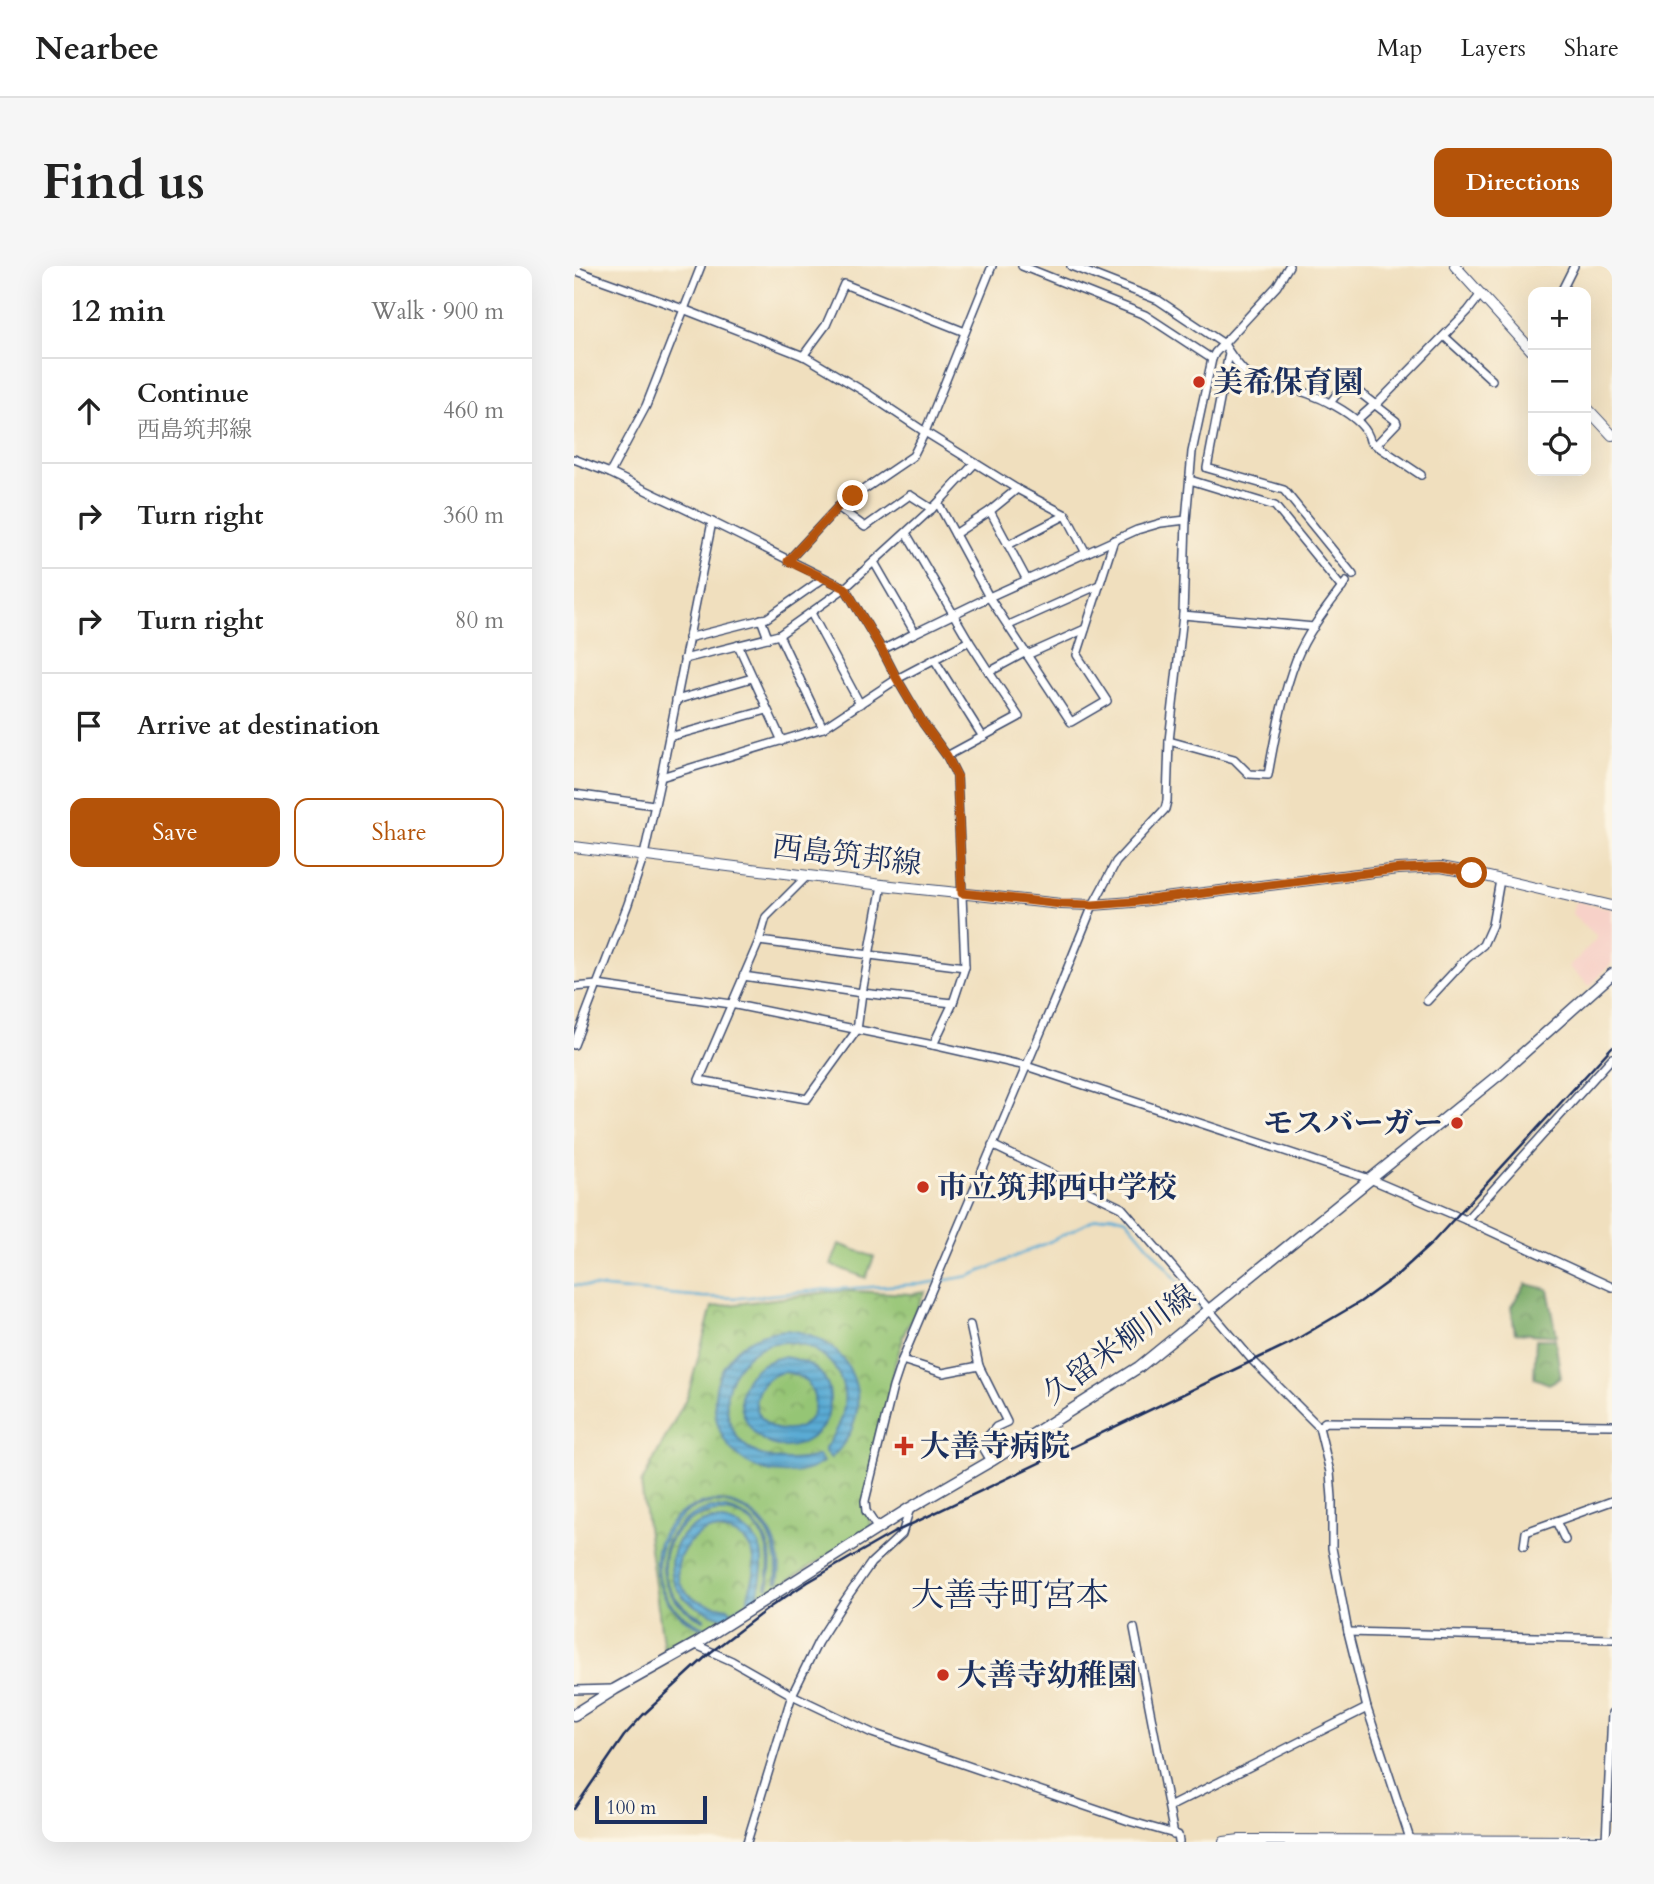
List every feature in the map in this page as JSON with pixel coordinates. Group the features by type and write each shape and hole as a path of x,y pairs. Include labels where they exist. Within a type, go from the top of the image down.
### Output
{"main road":[{"path":"1455,266 1528,345"},
{"path":"1591,412 1612,435"},
{"name":"西島筑邦線","path":"574,847 1061,904 1132,902 1401,868 1441,867 1612,906"},
{"name":"久留米柳川線","path":"574,1715 697,1643 1139,1367 1501,1073 1612,974"},
{"path":"1224,1842 1612,1841"}],"street":[{"path":"610,473 646,406 701,266"},
{"path":"788,561 838,507 913,456 992,266"},
{"path":"1022,266 1144,315 1212,359"},
{"path":"1072,266 1158,300 1224,344 1242,369 1262,388 1286,388 1330,403 1357,420 1368,433 1370,441 1421,475"},
{"path":"878,1529 866,1511 865,1501 902,1360 1093,905 1116,862 1165,809 1182,615 1192,452 1212,359 1277,286 1289,266"},
{"path":"1564,287 1574,266"},
{"path":"574,270 803,356 865,392 1017,489 1066,515 1086,553"},
{"path":"803,356 826,325 844,284 965,332"},
{"path":"1357,420 1376,405 1444,336 1481,293"},
{"path":"1444,336 1492,380"},
{"path":"1229,353 1207,468 1284,490 1353,575"},
{"path":"1330,403 1346,382 1398,423 1376,445"},
{"path":"574,459 610,473 845,588 957,776 965,967 953,1003 933,1045"},
{"path":"684,659 779,635 845,588 935,506 975,463"},
{"path":"1169,741 1234,759 1249,774 1268,775 1278,721 1297,659 1314,627 1344,585 1275,506 1190,480"},
{"path":"955,534 1017,489"},
{"path":"838,507 865,527 910,495 935,506 955,534 989,597 1071,722 1107,701 1077,655 1114,540"},
{"path":"990,510 1027,580"},
{"path":"1008,545 1066,515"},
{"path":"882,650 989,597 1137,530 1186,520"},
{"path":"574,1045 644,855 712,522"},
{"path":"906,533 969,641 1019,717 947,756"},
{"path":"874,562 915,633"},
{"path":"688,638 767,618 824,578"},
{"path":"1009,625 1099,585"},
{"path":"811,612 860,704"},
{"path":"1182,615 1314,627"},
{"path":"761,619 768,638"},
{"path":"989,672 1085,629"},
{"path":"779,635 823,728"},
{"path":"661,777 823,728 897,679 969,641"},
{"path":"738,645 782,741"},
{"path":"934,659 983,737"},
{"path":"676,700 752,678"},
{"path":"669,737 767,710"},
{"path":"574,794 654,804"},
{"path":"808,875 766,918 759,941 699,1080 807,1099 857,1030 882,885"},
{"path":"1427,1001 1466,959 1483,945 1492,925 1500,880"},
{"path":"759,941 965,967"},
{"path":"743,976 953,1003"},
{"path":"574,987 597,985 731,1004 1026,1066 1370,1179 1612,1287"},
{"path":"1466,1220 1612,1058"},
{"path":"992,1145 1122,1208 1252,1361 1319,1427 1330,1472 1332,1548 1348,1632 1367,1708 1411,1841"},
{"path":"970,1325 979,1366 1007,1422 996,1427 981,1444 991,1461"},
{"path":"902,1360 943,1373 979,1366"},
{"path":"1319,1427 1325,1422 1612,1425"},
{"path":"1524,1546 1526,1532 1612,1501"},
{"path":"747,1842 792,1695 818,1642 871,1563 902,1534 910,1508"},
{"path":"1556,1521 1565,1540"},
{"path":"1134,1628 1177,1839"},
{"path":"1348,1632 1612,1639"},
{"path":"697,1643 696,1645 732,1661 792,1695 872,1733 1177,1839"},
{"path":"574,1690 615,1689"},
{"path":"1169,1807 1367,1708"},
{"path":"1606,1841 1612,1713"}],"shaded area":[{"path":"1575,901 1612,909 1612,963 1590,986 1569,967 1598,937 1572,914"}],"green space":[{"path":"839,1244 874,1257 866,1278 831,1265"},
{"path":"1526,1284 1548,1289 1557,1336 1515,1333 1511,1307"},
{"path":"851,1291 912,1294 926,1292 902,1337 895,1364 864,1511 872,1528 665,1657 641,1484 688,1395 712,1307"},
{"path":"1536,1339 1555,1339 1561,1378 1549,1384 1534,1378"}],"water":[{"path":"786,1330 810,1335 829,1345 844,1360 854,1378 857,1398 855,1419 847,1439 831,1458 825,1448 841,1419 844,1393 836,1371 821,1354 801,1344 778,1342 756,1350 737,1369 728,1388 727,1409 738,1438 759,1454 773,1458 787,1460 819,1456 823,1462 799,1472 783,1473 754,1466 732,1450 719,1428 715,1403 719,1378 732,1355 754,1338"},
{"path":"782,1357 794,1359 813,1367 826,1381 830,1402 828,1414 821,1428 809,1439 789,1447 771,1444 756,1434 745,1419 741,1401 745,1383 758,1367","holes":["783,1372 797,1376 807,1383 813,1393 812,1414 806,1423 796,1429 773,1428 766,1423 756,1406 758,1391 775,1375"]},
{"path":"708,1503 730,1503 756,1517 766,1527 778,1552 778,1582 772,1542 759,1522 733,1505"},
{"path":"706,1504 685,1514 668,1533 659,1557 660,1583 675,1608 705,1627 704,1629 682,1616 666,1599 658,1579 656,1559 661,1539 672,1521 690,1508"},
{"path":"712,1508 723,1508 742,1514 757,1526 767,1543 771,1566 768,1588 768,1555 760,1532 744,1518 725,1512 705,1514 686,1523 672,1538 665,1558 667,1582 682,1604 704,1620 685,1609 672,1595 665,1578 663,1561 667,1543 677,1528 692,1516"},
{"path":"712,1520 737,1525 751,1535 757,1542 762,1558 758,1597 724,1618 701,1609 686,1599 676,1587 672,1576 672,1555 679,1540 689,1529","holes":["708,1530 736,1535 749,1546 753,1554 754,1574 748,1602 731,1612 728,1608 695,1599 683,1588 679,1579 680,1559 691,1541"]}],"waterway":[{"path":"574,1285 740,1298 922,1284 970,1276 1095,1219 1111,1215 1126,1219 1202,1310"}],"railway":[{"path":"574,1809 624,1736 643,1715 711,1652 808,1582 893,1533 1292,1342 1360,1302 1397,1275 1431,1244 1612,1047"}],"place":[{"name":"美希保育園","path":"1199,382"},
{"name":"モスバーガー","path":"1457,1123"},
{"name":"市立筑邦西中学校","path":"923,1187"},
{"name":"大善寺病院","path":"904,1446"},
{"name":"大善寺幼稚園","path":"943,1675"}],"district":[{"name":"大善寺町宮本","path":"1010,1594"}],"route":[{"path":"853,496 805,540 788,561 845,588 923,723 947,756 957,776 962,893 1093,905 1398,869 1441,867 1472,873"}]}
